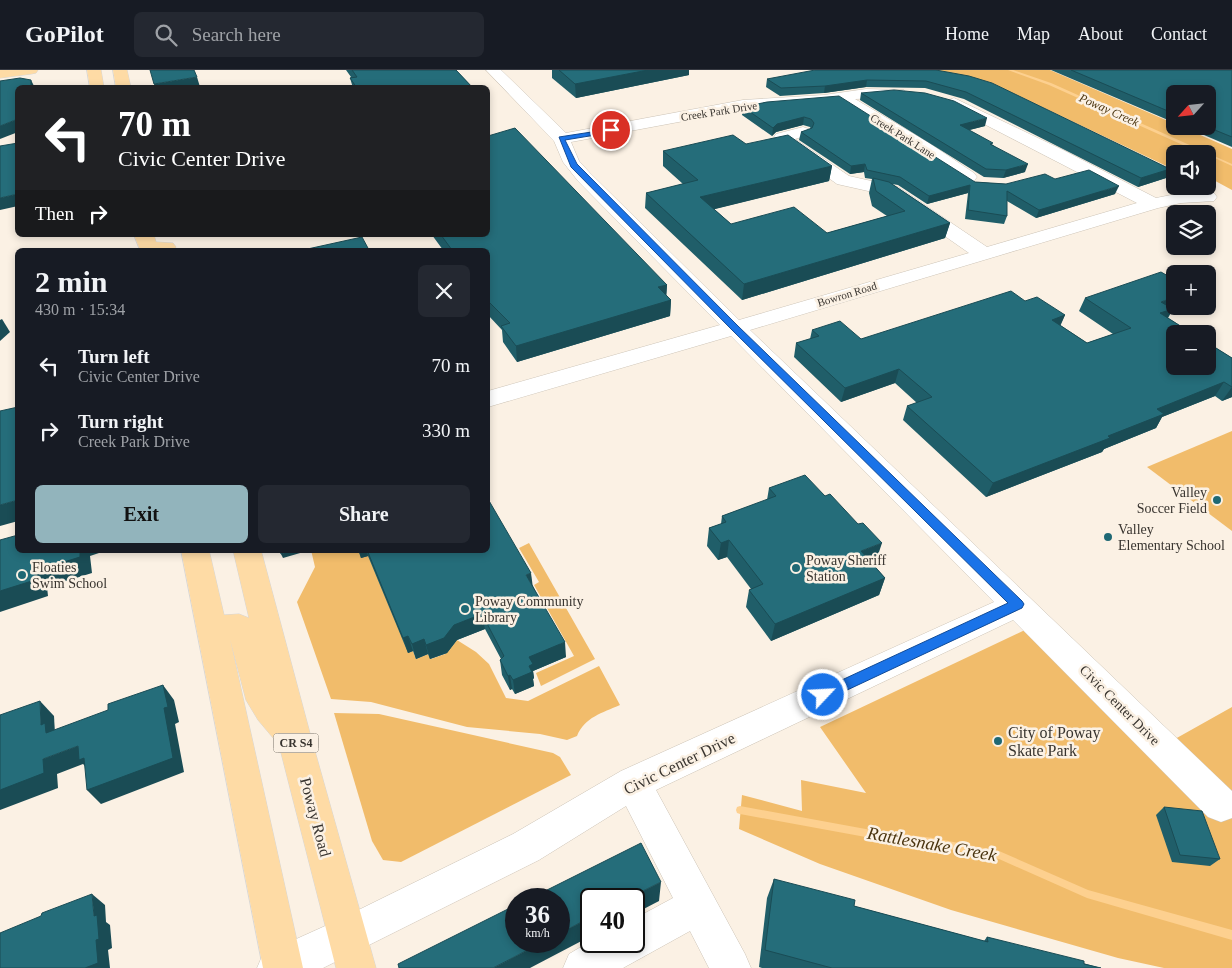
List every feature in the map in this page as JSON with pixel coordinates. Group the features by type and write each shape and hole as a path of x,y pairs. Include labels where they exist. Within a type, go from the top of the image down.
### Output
{"main road":[{"path":"0,74 31,70"},
{"path":"94,70 96,85"},
{"path":"120,70 123,85"},
{"path":"145,237 147,246 157,248"},
{"path":"197,553 281,967"},
{"name":"Poway Road","path":"248,553 294,737 352,952"},
{"path":"213,632 230,626 239,627 242,631 260,695 266,706 294,737"}],"street":[{"name":"Civic Center Drive","path":"493,70 562,139 571,162 577,169 735,328 1221,805"},
{"name":"Creek Park Drive","path":"562,139 743,105 796,102 878,92 914,94"},
{"name":"Creek Park Lane","path":"840,97 979,184"},
{"path":"938,98 958,104 1153,204"},
{"path":"803,132 776,136 843,180 892,191 984,254"},
{"path":"1051,173 1080,165"},
{"name":"Bowron Road","path":"490,397 735,328 1153,204 1181,198 1208,197"},
{"name":"Civic Center Drive","path":"281,967 352,952 633,783 1018,604"},
{"path":"633,783 731,968"},
{"path":"645,934 697,906"},
{"path":"583,968 611,953"}],"shaded area":[{"path":"919,70 1050,70 1166,120 1166,135 1200,135 1232,149 1232,190 1216,181 1216,145 1166,145 1166,166 989,82"},
{"name":"Valley Soccer Field","path":"1232,431 1232,531 1147,467"},
{"path":"529,543 595,659 541,686 536,673 574,656 534,585 539,582 519,548"},
{"path":"312,553 373,554 408,652 413,651 416,659 428,654 431,659 445,654 457,640 476,652 489,664 506,698 528,701 599,666 620,705 595,716 585,724 577,736 567,740 540,734 467,727 371,702 331,699 297,602 315,567"},
{"path":"1027,629 1150,753 1232,707 1232,968 1164,968 1118,958 951,910 820,864 739,829 742,795 802,811 801,780 866,793 820,727"},
{"path":"334,713 379,714 553,753 560,757 571,775 401,862 383,860 372,841"}],"building":[{"path":"150,70 194,70 197,77 154,84"},
{"path":"352,70 456,70 470,85 355,85 350,78 357,77"},
{"path":"559,70 648,70 575,84"},
{"path":"815,70 936,70 969,76 992,83 1166,167 1166,170 1141,178 966,92 926,81 867,80 825,86 781,88 767,79"},
{"path":"1071,70 1232,70 1232,137 1216,130 1216,85 1166,85 1166,110"},
{"path":"20,78 31,80 31,85 15,85 15,120 0,126 0,81"},
{"path":"894,90 925,93 954,101 987,118 960,125 993,143 990,144 1028,164 1006,170 986,169 861,93"},
{"path":"839,96 975,182 1006,184 1045,174 1055,179 1089,170 1119,186 1039,210 1007,191 1007,216 968,210 970,185 929,196 900,177 867,170 865,164 851,166 801,132 812,128 814,123 811,119 804,117 777,124 773,128 743,107 767,102"},
{"path":"515,128 667,285 658,287 671,300 516,346 501,326 510,323 490,303 490,248 451,248 442,237 490,237 490,135"},
{"path":"733,135 746,144 788,135 832,166 700,197 731,224 794,207 827,233 905,211 876,191 873,178 889,182 950,223 744,284 646,193 698,180 663,151"},
{"path":"15,144 15,195 0,198 0,146"},
{"path":"362,237 368,248 312,248"},
{"path":"1161,272 1166,275 1166,300 1161,302 1166,305 1166,311 1160,313 1179,325 1166,325 1166,375 1216,375 1216,348 1232,358 1232,387 1224,382 1157,409 1164,414 1108,436 1110,438 993,483 907,406 932,397 899,369 845,388 796,343 819,336 812,330 840,321 861,339 1011,291 1025,301 1037,297 1065,315 1052,320 1087,343 1131,328 1085,298"},
{"path":"15,408 15,501 0,505 0,411"},
{"name":"Poway Sheriff Station","path":"805,475 825,496 830,494 858,524 863,523 882,543 861,551 885,578 775,624 749,590 763,584 729,540 721,543 709,528 726,522 722,516 776,496 769,488"},
{"name":"Poway Community Library","path":"490,502 531,573 526,575 565,642 529,657 533,664 529,666 532,672 513,680 510,675 508,676 500,660 504,656 482,614 454,625 444,638 426,645 424,639 412,644 408,636 403,638 368,553 490,553"},
{"path":"15,536 15,553 80,553 80,557 35,571 35,580 0,591 0,540"},
{"path":"163,685 168,707 164,708 173,758 87,790 84,758 79,760 78,746 43,759 44,773 0,790 0,715 40,701 41,725 45,723 46,733 108,710 108,704"},
{"path":"1164,807 1202,811 1220,859 1180,855"},
{"path":"641,843 661,882 645,890 645,888 580,888 580,923 570,928 570,888 551,888"},
{"path":"774,879 855,900 854,906 988,942 987,937 1084,961 1084,964 1101,968 832,968 765,950"},
{"path":"92,894 94,916 97,915 99,939 96,940 98,963 85,968 0,968 0,933 41,916 42,913"},
{"path":"505,910 505,953 522,953 493,968 399,968 398,964"}],"waterway":[{"name":"Poway Creek","path":"1010,70 1050,84 1187,145"},
{"name":"Poway Creek","path":"1216,158 1232,165"},
{"name":"Rattlesnake Creek","path":"740,810 882,836 933,842 999,855 1087,894 1232,935"}],"place":[{"name":"Valley Soccer Field","path":"1217,500"},
{"name":"Valley Elementary School","path":"1108,537"},
{"name":"Poway Sheriff Station","path":"796,568"},
{"name":"Floaties Swim School","path":"22,575"},
{"name":"Poway Community Library","path":"465,609"},
{"name":"City of Poway Skate Park","path":"998,741"}],"route":[{"path":"611,130 562,139 571,162 735,328 1018,604 823,695"}]}
